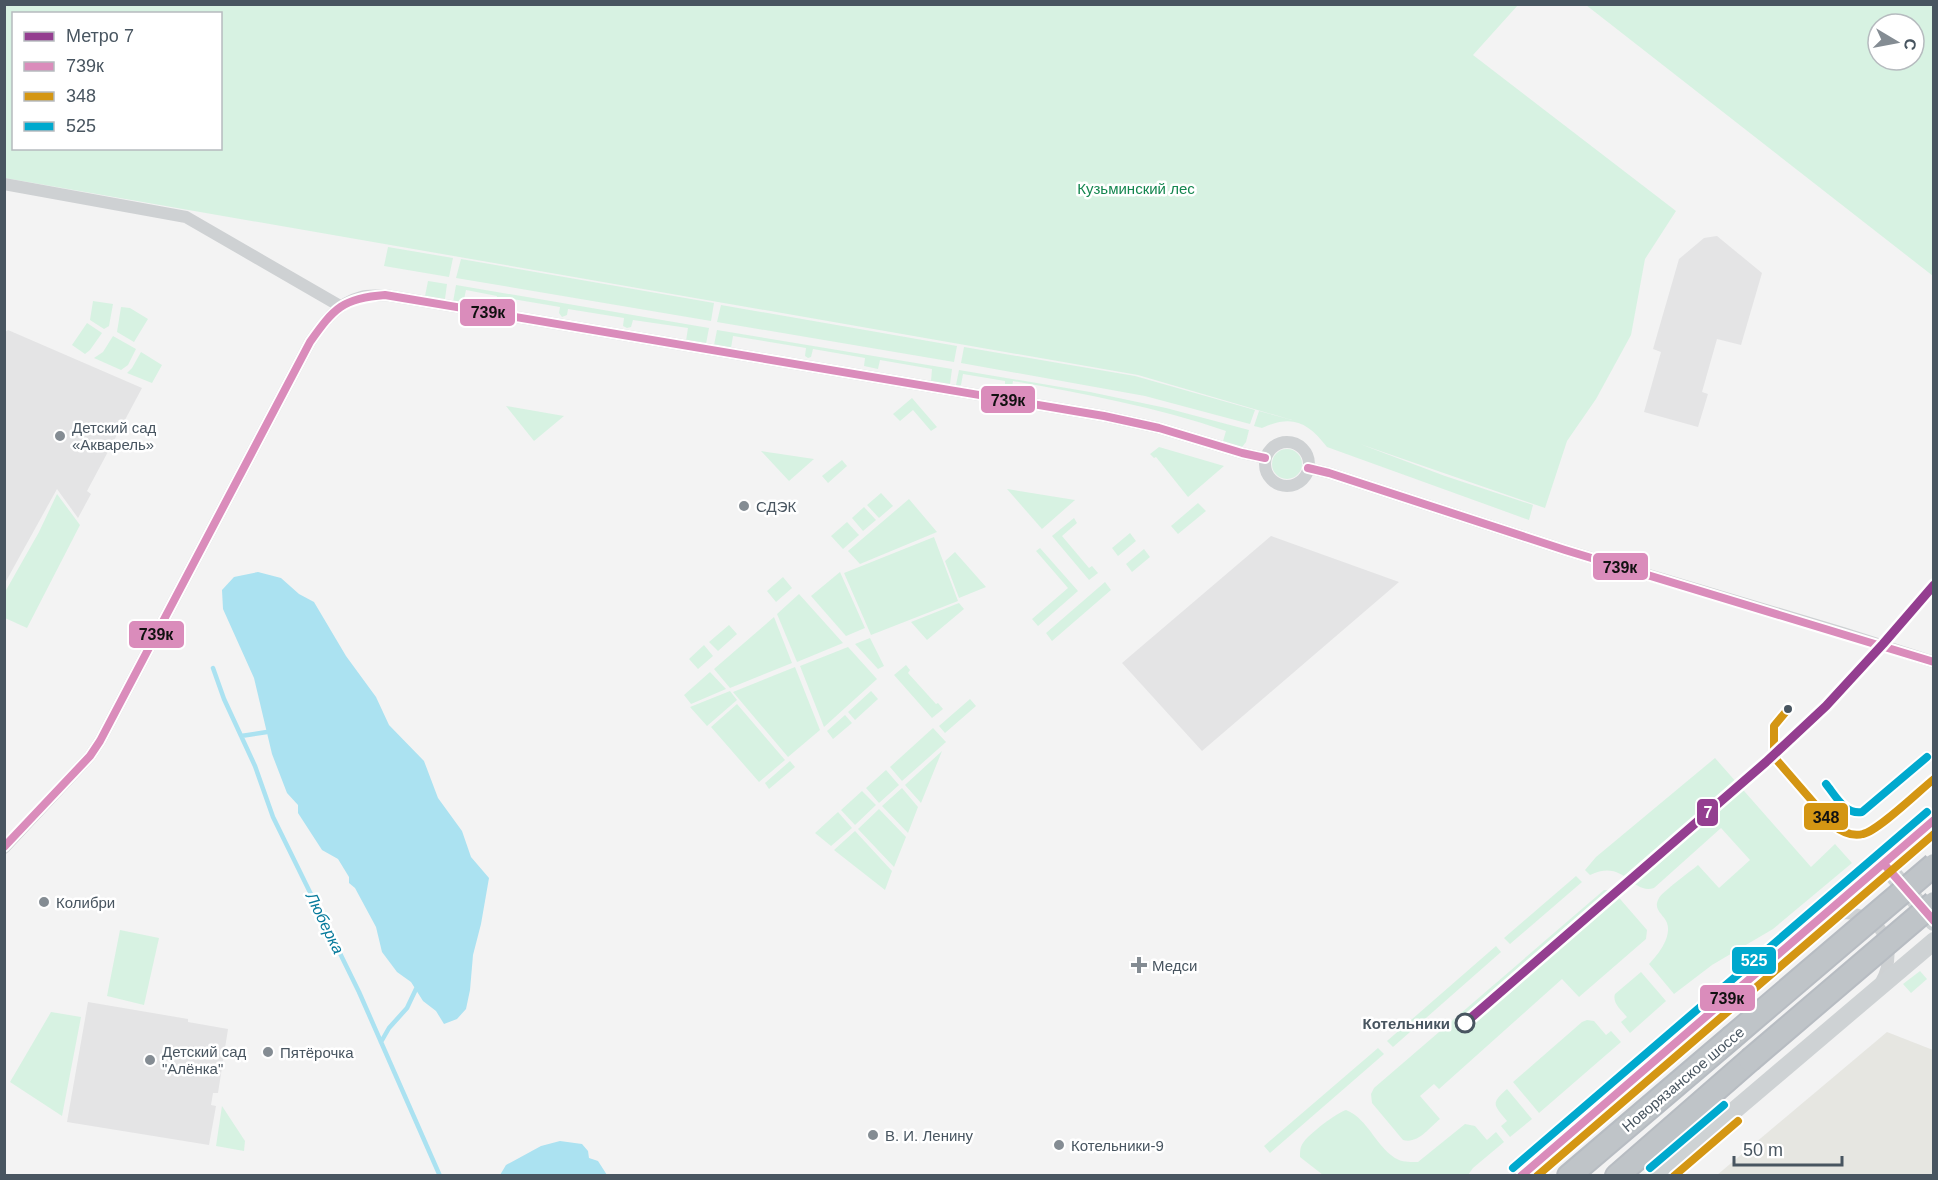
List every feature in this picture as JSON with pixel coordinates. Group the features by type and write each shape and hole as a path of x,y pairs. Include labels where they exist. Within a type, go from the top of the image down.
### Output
{"highway":[{"name":"Новорязанское шоссе","path":"1569,1176 1934,865"},
{"name":"Новорязанское шоссе","path":"1617,1176 1934,903"}],"main road":[{"path":"1520,1176 1934,820"},
{"path":"1884,864 1934,922"},
{"path":"1657,1176 1934,941"}],"street":[{"path":"4,184 186,217 339,306"},
{"path":"4,848 90,756 100,741 310,342 339,306 361,297 385,295 1104,416 1159,428 1265,458"},
{"path":"1289,442 1300,446 1305,452 1308,468 1300,481 1290,486 1280,485 1266,473 1265,458 1276,445 1289,442"},
{"path":"1308,468 1329,472 1565,550 1934,662"},
{"path":"1817,920 1834,914 1850,912 1863,916 1885,935 1890,960 1878,989"}],"shaded area":[{"path":"1717,236 1762,273 1741,345 1717,339 1702,392 1708,394 1698,427 1644,412 1661,352 1653,349 1679,259 1704,238"},
{"name":"Детский сад «Акварель»","path":"8,330 142,388 87,491 91,494 78,518 57,489 5,583 4,333"},
{"path":"1271,536 1399,582 1202,751 1122,663"},
{"name":"Детский сад \"Алёнка\"","path":"88,1002 188,1019 188,1022 228,1029 218,1093 213,1093 211,1105 216,1106 209,1145 67,1122"},
{"path":"1887,1032 1933,1050 1933,1175 1717,1175"}],"green space":[{"name":"Кузьминский лес","path":"4,5 1518,5 1473,55 1676,211 1645,259 1631,335 1596,399 1567,441 1545,508 1360,444 1445,476 1533,505 1529,520 1327,447 1306,426 1299,423 1282,422 1262,428 1254,426 1259,411 1292,420 1138,375 5,178"},
{"path":"1586,5 1933,5 1933,276"},
{"path":"388,247 453,258 449,277 384,266"},
{"path":"461,259 714,303 711,321 456,278"},
{"path":"428,281 447,284 445,299 425,296"},
{"path":"456,285 709,328 706,344 686,341 688,328 633,320 631,327 627,328 623,326 624,318 568,309 567,315 562,317 559,313 560,307 506,298 505,304 500,306 496,303 497,296 466,290 463,304 453,302"},
{"path":"93,301 113,304 109,326 104,329 90,320"},
{"path":"721,305 957,346 954,362 717,322"},
{"path":"121,307 130,308 148,319 134,342 117,332"},
{"path":"87,323 102,333 85,354 72,345"},
{"path":"717,330 952,369 950,384 931,381 932,369 880,360 878,369 864,366 865,358 813,349 811,357 808,358 805,356 806,348 733,336 731,348 714,345"},
{"path":"113,336 136,349 128,365 121,370 94,358 103,352"},
{"path":"964,347 1135,376 1255,410 1250,424 1145,396 961,363"},
{"path":"141,352 162,365 152,383 127,373"},
{"path":"959,370 1090,392 1166,408 1249,430 1242,447 1223,441 1226,431 1120,402 1013,381 1012,387 1008,388 1005,386 1005,381 963,374 961,385 956,385"},
{"path":"912,398 937,427 931,431 913,410 900,421 893,414"},
{"path":"506,406 564,416 534,441"},
{"path":"1159,447 1224,466 1188,497 1156,457 1150,454"},
{"path":"1287,449 1293,450 1301,458 1301,470 1293,478 1287,479 1281,478 1273,470 1272,464 1273,458 1281,450"},
{"path":"761,451 814,459 789,481"},
{"path":"842,460 847,466 828,483 822,476"},
{"path":"1007,489 1075,500 1042,529"},
{"path":"881,493 893,506 879,518 867,505"},
{"path":"57,494 80,525 27,628 5,618 5,592 39,532"},
{"path":"909,499 937,532 860,564 848,551"},
{"path":"1198,503 1206,511 1178,534 1171,526"},
{"path":"864,507 876,520 863,531 852,518"},
{"path":"1074,518 1077,523 1062,536 1089,568 1092,566 1098,573 1089,580 1052,536"},
{"path":"847,522 859,535 843,549 831,536"},
{"path":"1130,533 1136,541 1118,556 1112,548"},
{"path":"934,537 958,601 871,635 844,573"},
{"path":"1040,548 1078,591 1038,626 1032,619 1068,588 1036,551"},
{"path":"1144,549 1150,557 1132,572 1126,564"},
{"path":"955,552 986,587 959,598 945,561"},
{"path":"840,572 865,628 846,636 811,596"},
{"path":"783,577 792,588 776,602 767,591"},
{"path":"1105,582 1111,590 1052,641 1046,633"},
{"path":"799,594 843,643 797,662 777,614"},
{"path":"959,603 964,609 927,640 911,622"},
{"path":"774,617 792,663 730,688 714,669"},
{"path":"729,625 737,634 718,651 709,642"},
{"path":"870,638 884,666 878,669 855,644"},
{"path":"704,645 713,656 698,669 689,659"},
{"path":"848,647 877,679 824,727 800,666"},
{"path":"906,665 910,670 908,673 943,709 932,718 894,675"},
{"path":"795,667 820,730 788,757 733,692"},
{"path":"710,672 726,689 691,704 684,695"},
{"path":"730,691 737,700 707,726 690,707"},
{"path":"871,691 878,699 855,720 848,712"},
{"path":"970,699 976,706 945,733 939,726"},
{"path":"737,704 785,760 759,782 711,727"},
{"path":"845,715 852,723 833,739 827,731"},
{"path":"933,728 946,742 902,781 890,767"},
{"path":"942,751 921,803 905,785"},
{"path":"1715,758 1811,867 1835,844 1852,863 1773,929 1712,965 1674,994 1649,964 1660,951 1668,934 1666,920 1657,906 1659,898 1698,865 1719,888 1750,860 1721,828 1654,888 1639,887 1620,873 1602,871 1590,875 1585,870 1596,857"},
{"path":"790,761 795,767 769,789 765,783"},
{"path":"886,770 899,785 879,803 866,788"},
{"path":"902,788 918,807 908,833 882,806"},
{"path":"862,791 876,805 855,825 841,810"},
{"path":"879,809 906,837 894,867 858,829"},
{"path":"838,812 852,828 831,846 815,833"},
{"path":"855,831 892,871 885,890 834,850"},
{"path":"1576,876 1582,882 1510,944 1504,938"},
{"path":"1604,890 1614,892 1647,930 1646,939 1579,997 1562,979 1439,1089 1434,1084 1420,1096 1440,1119 1414,1140 1403,1140 1372,1103 1371,1094 1374,1088"},
{"path":"120,930 159,938 144,1005 107,996"},
{"path":"1496,946 1501,952 1393,1047 1387,1041"},
{"path":"1920,971 1927,979 1911,993 1903,984"},
{"path":"1641,972 1666,1001 1630,1033 1621,1022 1627,1017 1614,997"},
{"path":"51,1012 81,1017 62,1116 10,1082"},
{"path":"1587,1020 1594,1021 1606,1035 1611,1031 1621,1042 1539,1113 1513,1082"},
{"path":"1378,1048 1384,1054 1270,1153 1264,1146"},
{"path":"1507,1089 1532,1119 1510,1137 1501,1126 1507,1121 1496,1105 1498,1098"},
{"path":"222,1106 245,1141 244,1151 216,1146"},
{"path":"1346,1110 1361,1120 1391,1155 1403,1161 1418,1162 1465,1124 1475,1126 1487,1140 1496,1132 1504,1142 1468,1175 1323,1175 1300,1157 1301,1146 1317,1129"}],"water":[{"path":"258,572 281,578 299,594 314,602 346,656 376,697 389,725 424,761 438,798 462,831 471,857 489,878 473,955 466,1009 457,1019 444,1024 436,1011 423,1001 411,982 397,972 382,952 376,927 355,888 349,883 349,877 338,859 322,850 298,813 298,805 287,793 272,754 254,678 223,609 222,590 234,577"},
{"path":"560,1141 582,1144 588,1151 589,1158 598,1161 607,1175 500,1175 506,1165 541,1146"}],"waterway":[{"name":"Люберка","path":"213,668 224,699 255,766 273,817 359,992 440,1176"},
{"path":"241,736 267,732"},
{"path":"381,1042 389,1028 407,1008 416,989"}],"metro line":[{"name":"7","path":"1465,1023 1766,762 1826,706 1934,585"}],"transit line":[{"name":"739к","path":"4,847 90,756 100,741 310,342 333,313 349,302 385,295 1104,416 1159,428 1265,458"},
{"name":"739к","path":"1308,468 1565,550 1934,662"},
{"name":"348","path":"1789,708 1774,726 1774,757 1833,825 1844,832 1855,835 1870,831 1934,779"},
{"name":"525","path":"1826,784 1846,807 1862,812 1927,757"},
{"name":"525","path":"1513,1168 1927,812"},
{"name":"739к","path":"1521,1176 1934,820"},
{"name":"348","path":"1537,1176 1934,834"},
{"name":"739к","path":"1884,864 1934,921"},
{"name":"525","path":"1650,1168 1724,1105"},
{"name":"348","path":"1674,1176 1738,1121"}],"place":[{"name":"Детский сад «Акварель»","path":"60,436"},
{"name":"СДЭК","path":"744,506"},
{"name":"Колибри","path":"44,902"},
{"name":"Медси","path":"1139,965"},
{"name":"Котельники","path":"1465,1023"},
{"name":"Пятёрочка","path":"268,1052"},
{"name":"Детский сад \"Алёнка\"","path":"150,1060"},
{"name":"В. И. Ленину","path":"873,1135"},
{"name":"Котельники-9","path":"1059,1145"}]}
